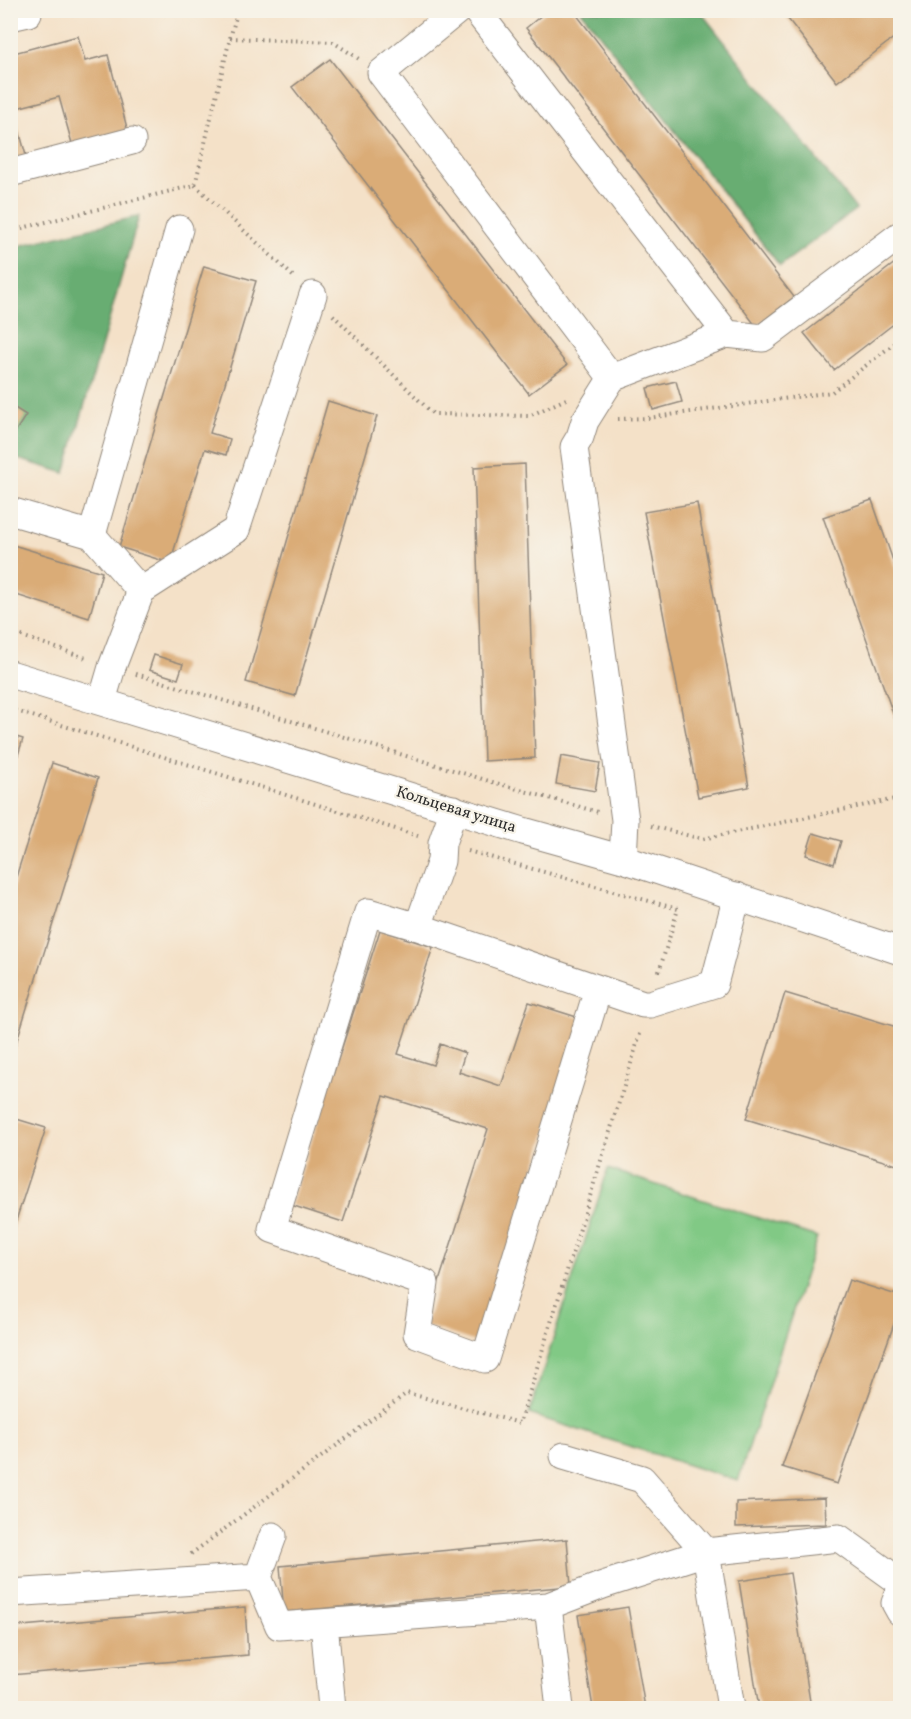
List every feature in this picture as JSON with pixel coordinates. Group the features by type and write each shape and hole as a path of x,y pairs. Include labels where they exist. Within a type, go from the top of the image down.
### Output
{"street":[{"path":"458,10 381,73 612,378"},
{"path":"476,10 728,334"},
{"path":"10,173 132,141"},
{"path":"92,535 179,229"},
{"path":"623,859 625,820 574,447 585,420 612,378 728,334 763,338 900,235"},
{"path":"102,701 112,667 141,591 236,530 313,295"},
{"path":"574,447 602,442"},
{"path":"10,511 92,535 141,591"},
{"name":"Кольцевая улица","path":"10,674 523,831 623,859 900,951"},
{"path":"418,927 441,861 442,843 454,809"},
{"path":"598,990 485,1359 417,1334 425,1282 272,1229 368,912 418,927 598,990 643,1004 650,1004 714,984 736,896"},
{"path":"564,1456 642,1479 706,1552 731,1708"},
{"path":"273,1536 258,1577 279,1626 548,1606 603,1585 706,1552 839,1538 900,1582"},
{"path":"10,1593 258,1577"},
{"path":"900,1591 895,1603 900,1612"},
{"path":"548,1606 560,1708"},
{"path":"324,1623 332,1708"}],"path":[{"path":"230,38 333,42 381,73"},
{"path":"195,185 313,295 433,414 529,416 570,397"},
{"path":"585,420 648,418 832,392 900,339"},
{"path":"10,632 112,667 489,781 625,820 702,839 900,798"},
{"path":"10,709 442,843 678,909 520,1423 407,1393 187,1557"}],"green space":[{"path":"581,11 700,11 856,209 780,266"},
{"path":"139,216 65,473 11,457 10,248"},
{"path":"608,1169 817,1237 738,1481 529,1414"}],"building":[{"path":"548,10 573,10 794,297 756,326 526,28"},
{"path":"781,10 900,10 900,33 837,82"},
{"path":"78,36 85,61 108,55 128,132 73,147 59,97 13,109 27,159 10,163 10,54"},
{"path":"330,59 567,365 529,394 292,87"},
{"path":"900,259 900,319 834,370 804,333"},
{"path":"204,266 256,281 210,433 230,439 226,455 205,449 170,563 119,547"},
{"path":"676,381 682,402 653,410 647,388"},
{"path":"328,401 377,416 295,696 246,682"},
{"path":"10,405 26,415 10,440"},
{"path":"525,464 535,758 484,761 474,467"},
{"path":"872,500 900,581 900,733 823,517"},
{"path":"697,503 749,787 698,797 644,512"},
{"path":"10,544 102,572 89,618 10,593"},
{"path":"154,655 183,664 178,679 149,670"},
{"path":"10,735 23,739 17,758 10,756"},
{"path":"561,756 600,763 595,791 556,784"},
{"path":"52,763 98,778 13,1053 10,1052 10,896"},
{"path":"813,833 841,841 834,864 806,855"},
{"path":"380,930 433,947 398,1054 433,1065 440,1044 465,1053 459,1072 501,1086 529,1002 583,1019 478,1343 425,1325 488,1129 384,1096 343,1222 291,1205"},
{"path":"785,993 900,1028 900,1166 746,1119"},
{"path":"10,1117 46,1128 11,1236 10,1236"},
{"path":"849,1280 900,1296 900,1307 837,1484 782,1467"},
{"path":"825,1498 826,1524 736,1527 736,1502"},
{"path":"567,1539 571,1586 284,1612 280,1566"},
{"path":"790,1573 811,1708 759,1708 739,1581"},
{"path":"245,1607 248,1655 10,1675 10,1627"},
{"path":"628,1607 645,1708 593,1708 578,1615"}]}
